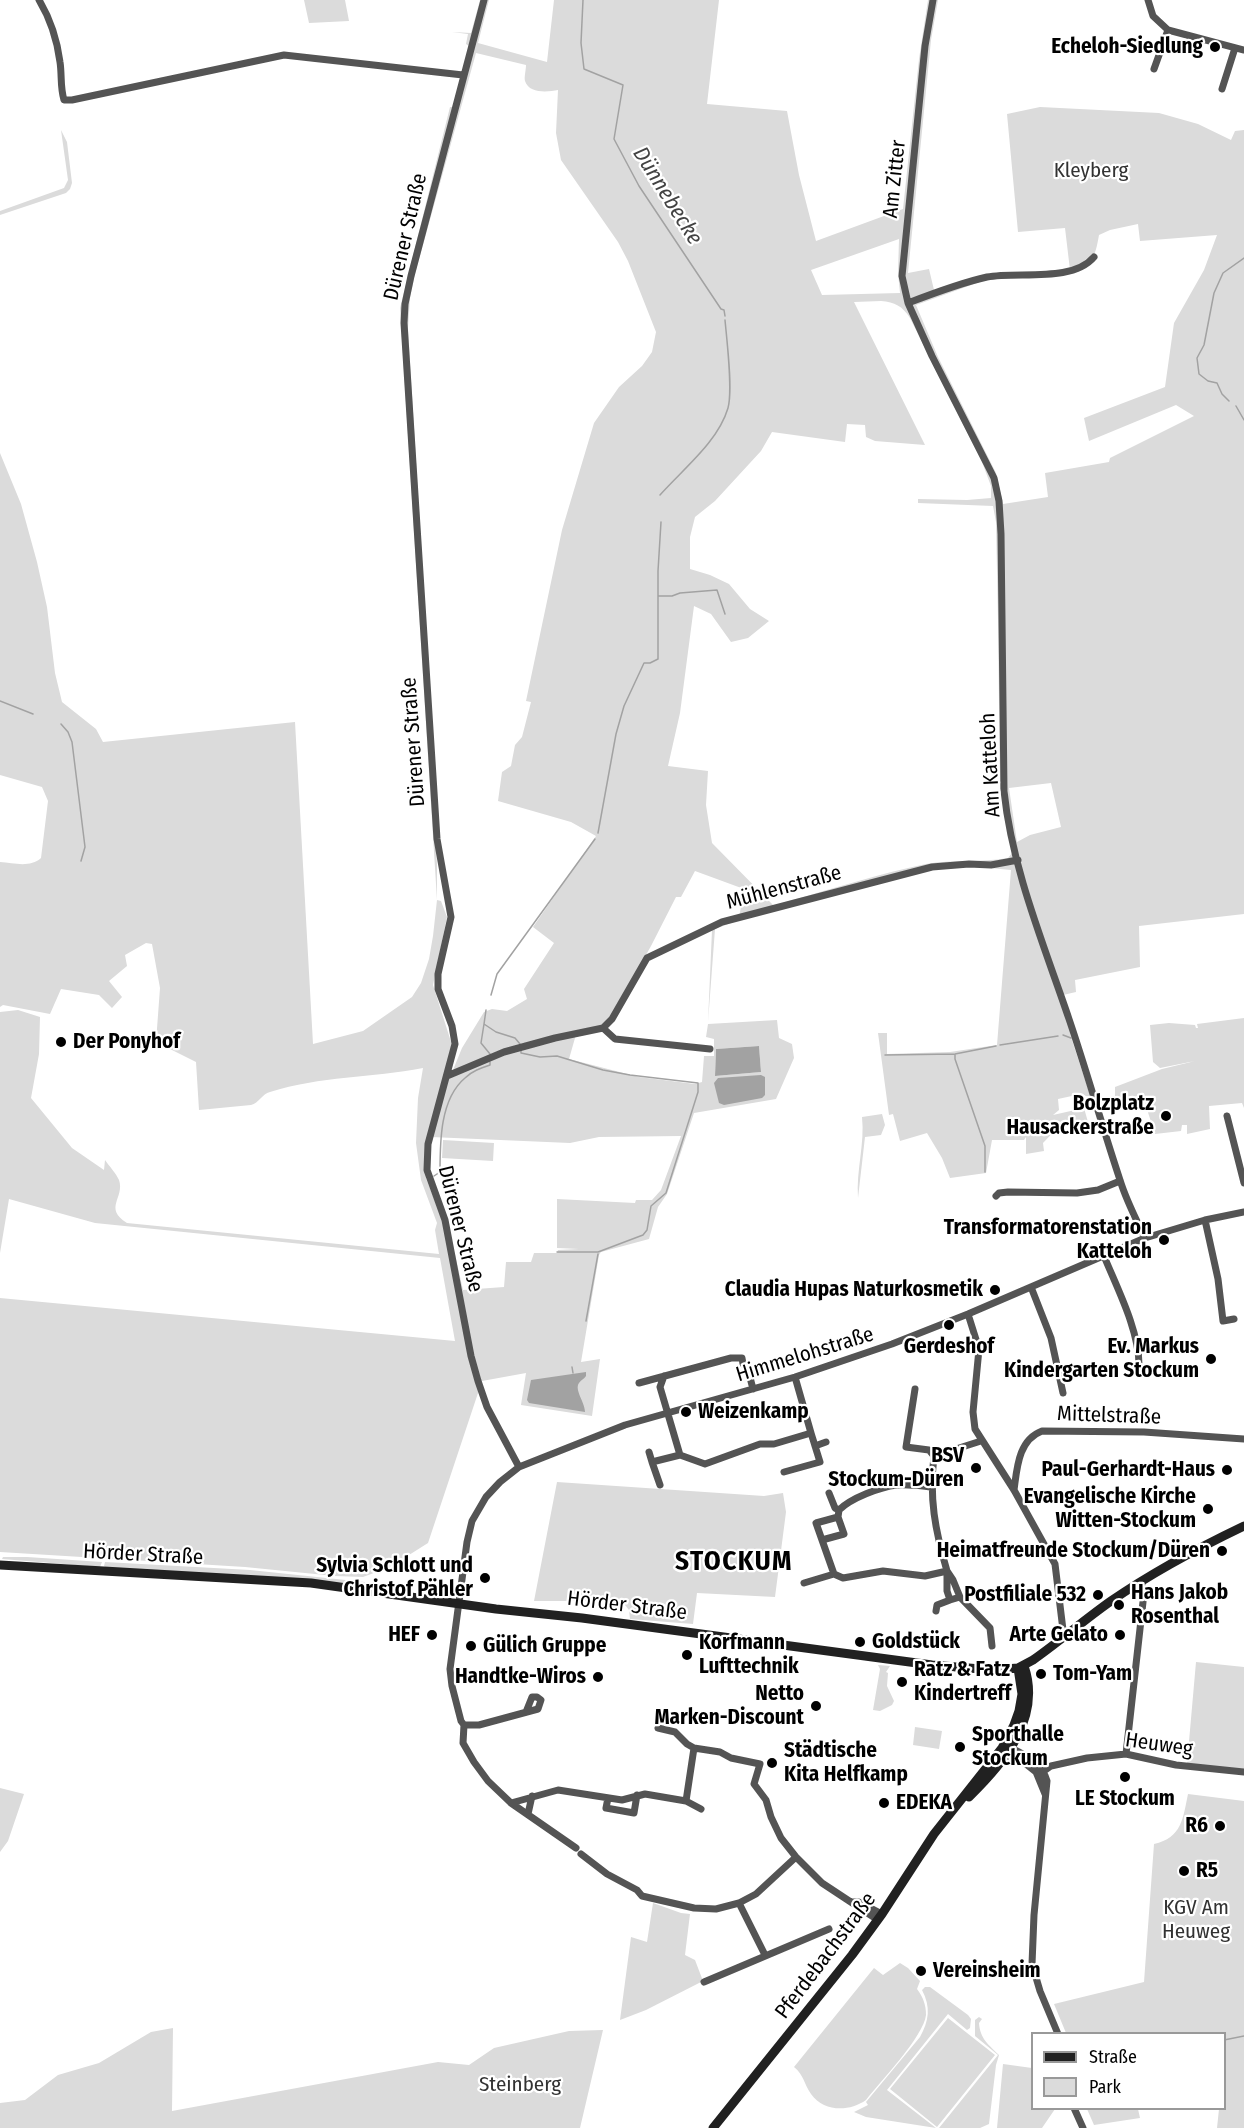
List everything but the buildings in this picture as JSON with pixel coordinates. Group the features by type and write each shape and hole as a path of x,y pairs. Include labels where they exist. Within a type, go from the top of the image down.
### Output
{"main road":[{"path":"1021,1667 1141,1582 1190,1552 1244,1526"},
{"name":"Hörder Straße","path":"0,1564 311,1583 932,1665 993,1670 1021,1667"},
{"name":"Pferdebachstraße","path":"713,2128 852,1955 880,1917 934,1834 962,1801 965,1793 1006,1750 1021,1729 1028,1708 1028,1684 1021,1667"}],"street":[{"path":"39,0 56,34 64,100 292,55 463,75"},
{"name":"Dürener Straße","path":"484,0 411,276 405,304 404,323 437,839 451,917 437,984 440,1000 452,1026 455,1044 428,1144 427,1170 445,1220 471,1356 478,1381 487,1407 519,1467"},
{"name":"Am Zitter","path":"932,356 908,303 902,276 925,46 933,0"},
{"path":"1148,0 1154,16 1168,30 1244,50"},
{"path":"1154,69 1168,30"},
{"path":"1222,89 1235,48"},
{"path":"908,303 960,284 990,277 1070,270 1088,263 1094,257"},
{"name":"Am Katteloh","path":"932,356 994,478 999,501 1006,813 1029,903 1084,1065 1120,1181 1145,1238"},
{"name":"Mühlenstraße","path":"603,1028 612,1020 647,958 722,922 932,867 1018,860"},
{"path":"447,1076 504,1052 603,1028 615,1039 710,1049"},
{"path":"1227,1116 1244,1183"},
{"path":"996,1196 999,1193 1008,1192 1085,1193 1120,1181"},
{"name":"Himmelohstraße","path":"796,1857 760,1891 739,1903 716,1910 650,1899 607,1874 511,1803 488,1781 463,1743 464,1725 454,1697 450,1669 466,1542 472,1521 492,1490 519,1467 590,1438 864,1354 968,1314 1145,1238 1205,1220 1244,1212"},
{"path":"1205,1220 1218,1279 1223,1321 1234,1319"},
{"path":"1104,1256 1139,1352 1139,1365"},
{"path":"1031,1287 1051,1338 1063,1393"},
{"path":"968,1314 979,1349 973,1420 975,1430 1014,1490 1055,1564 1063,1630 1066,1635"},
{"path":"639,1383 731,1358 742,1358 743,1364 747,1366 753,1389"},
{"path":"664,1376 660,1387 680,1455"},
{"path":"784,1472 820,1462 795,1377"},
{"path":"915,1389 906,1447 929,1450 934,1456 932,1506 936,1532 947,1571 947,1591 950,1600"},
{"name":"Mittelstraße","path":"1014,1490 1023,1449 1032,1436 1042,1431 1144,1432 1244,1439"},
{"path":"652,1462 680,1455 705,1464 760,1444 774,1444 811,1433"},
{"path":"934,1456 981,1441"},
{"path":"815,1446 826,1442"},
{"path":"649,1452 660,1485"},
{"path":"834,1574 816,1524 839,1513 848,1501 897,1485 932,1487"},
{"path":"822,1540 844,1534 839,1513 829,1493"},
{"path":"804,1583 834,1574 843,1578 883,1571 925,1576 947,1571"},
{"path":"947,1571 960,1597 990,1628 992,1646"},
{"path":"1126,1755 1144,1593 1141,1582"},
{"path":"936,1611 937,1605 960,1597"},
{"path":"464,1725 479,1725 526,1712"},
{"path":"658,1728 675,1732 694,1748 720,1752 731,1758 760,1764 754,1784 766,1800 781,1838 822,1883 856,1907 880,1917"},
{"path":"686,1801 694,1748"},
{"path":"1006,1750 1032,1760 1044,1771 1047,1780 1034,1916 1032,1964 1040,1991 1057,2032"},
{"path":"1006,1750 1036,1772 1045,1794"},
{"name":"Heuweg","path":"1044,1771 1051,1766 1087,1758 1126,1755 1176,1765 1244,1772"},
{"path":"1040,1778 1044,1771"},
{"path":"511,1803 558,1790 622,1800 645,1794 686,1801 701,1809"},
{"path":"608,1798 606,1808 634,1813 637,1795"},
{"path":"530,1815 532,1796"},
{"path":"620,1811 622,1800"},
{"path":"739,1903 765,1955"},
{"path":"704,1982 829,1929"},
{"path":"1074,2110 1083,2128"}],"green space":[{"path":"304,0 345,0 349,21 309,23"},
{"name":"Kleyberg","path":"480,0 489,0 478,43 547,62 554,0 719,0 707,104 787,111 799,175 816,241 903,209 919,59 928,0 938,0 931,40 908,273 929,269 934,290 985,280 916,305 938,357 996,473 1003,504 1048,497 1045,473 1109,462 1110,458 1194,416 1176,405 1089,441 1084,418 1165,387 1174,323 1204,270 1217,235 1140,241 1138,224 1110,230 1099,235 1092,259 1070,270 1065,228 1018,232 1007,114 1040,107 1159,113 1198,124 1231,140 1235,131 1244,130 1244,914 1139,926 1140,967 1075,980 1076,992 1063,995 1071,1037 1091,1098 1081,1094 1058,1099 1059,1110 1053,1115 1084,1108 1088,1122 1068,1124 1058,1129 1043,1143 1044,1151 1026,1154 1026,1137 1024,1140 992,1140 986,1173 950,1178 942,1158 927,1133 900,1141 893,1114 889,1115 878,1033 887,1033 887,1054 950,1052 997,1045 1011,870 969,866 936,869 739,920 715,929 708,1022 712,930 655,956 716,926 739,918 744,889 695,871 681,897 676,897 610,1019 601,1027 577,1031 569,1059 639,1077 695,1084 702,1082 704,1056 714,1056 714,1039 706,1037 708,1024 777,1020 779,1038 792,1044 794,1058 776,1099 694,1113 667,1194 658,1207 649,1239 601,1252 599,1255 581,1362 600,1359 592,1416 521,1405 526,1373 482,1381 428,1543 390,1567 363,1577 245,1567 0,1552 0,1298 455,1341 440,1258 95,1223 9,1199 0,1253 0,1012 18,1010 40,1017 39,1054 31,1098 72,1148 104,1170 105,1160 119,1180 116,1212 127,1223 439,1254 435,1230 437,1223 421,1180 416,1143 418,1098 423,1068 308,1083 267,1093 251,1105 199,1110 196,1062 156,1042 160,988 152,944 146,943 125,955 127,966 109,981 122,997 112,1008 99,995 61,989 50,1014 3,1005 0,1007 0,862 27,864 41,858 48,801 42,787 0,775 0,453 21,504 37,562 47,607 55,673 62,702 96,729 103,742 295,722 313,1044 363,1031 412,997 421,983 429,959 437,900 400,308 450,107 458,107 472,56 466,44 468,34 452,32 471,33","holes":["476,53 526,65 525,81 530,88 544,91 558,90 556,133 561,160 618,242 628,261 656,332 652,352 642,366 619,387 594,423 562,530 526,701 531,702 522,737 515,745 511,766 502,772 498,801 571,822 596,836 533,927 554,943 524,989 527,999 507,1011 492,1009 484,1012 462,1048 453,1070 447,1067 452,1045 433,985 447,917 441,901 437,900 437,864 426,711 431,710 408,328 410,298 415,274","899,239 900,293 822,295 811,270","854,302 890,302 898,305 910,318 982,462 991,486 991,498 918,499 918,503 993,506 996,522 1000,789 1007,788 1009,812 1017,847 1008,858 926,864 875,876 774,906 712,843 706,805 708,771 668,766 680,713 694,606 711,614 731,642 748,638 769,621 750,609 729,584 690,569 690,537 695,517 715,501 761,451 772,432 845,442 847,424 865,425 866,437 875,441 925,445","1051,783 1061,827 1030,835 1017,842 1009,788","759,1046 761,1072 715,1076 716,1049","681,1136 661,1190 652,1200 636,1200 635,1203 557,1199 557,1248 579,1249 558,1250 557,1253 534,1253 531,1262 506,1262 504,1287 463,1290 455,1254 426,1178 425,1158 431,1137 570,1143 599,1137"]},
{"path":"61,130 67,142 72,183 70,189 66,193 0,215 0,211 64,188 68,180"},
{"path":"1244,1018 1244,1108 1242,1103 1209,1106 1210,1129 1187,1134 1187,1125 1182,1125 1181,1131 1155,1134 1143,1097 1133,1101 1131,1097 1115,1098 1115,1087 1162,1069 1195,1061 1160,1068 1153,1062 1150,1025 1169,1023 1195,1025 1198,1028 1197,1024"},
{"path":"882,1114 885,1125 881,1135 865,1137 858,1198 862,1117"},
{"path":"443,1140 494,1143 493,1161 442,1158"},
{"path":"557,1482 764,1496 783,1493 786,1512 775,1597 697,1593 693,1624 630,1619 629,1610 625,1605 585,1601 534,1601"},
{"path":"3,1557 102,1562 100,1567 2,1559"},
{"path":"105,1562 250,1570 403,1586 388,1590 106,1568"},
{"path":"1196,1662 1244,1667 1244,1769 1187,1764"},
{"path":"878,1665 890,1666 886,1672 888,1673 887,1686 894,1701 892,1705 880,1711 873,1710 880,1669"},
{"path":"915,1727 942,1731 939,1749 913,1745"},
{"path":"0,1788 24,1794 8,1841 0,1852"},
{"name":"KGV Am Heuweg","path":"1188,1794 1244,1801 1244,2128 1217,2128 1219,2110 1226,2110 1226,2032 1066,2032 1054,2004 1144,1982 1154,1844 1176,1832 1182,1819"},
{"path":"653,1903 690,1914 685,1955 695,1960 703,1981 646,2010 620,2020 631,1937 647,1942"},
{"path":"900,1963 920,1981 917,1989 924,2001 926,2015 918,2035 866,2100 852,2107 837,2108 816,2100 794,2067 874,1968 883,1975"},
{"path":"930,1987 968,2015 971,2019 970,2028 967,2030 948,2014 887,2090 936,2128 866,2117 854,2112 868,2105 866,2102 920,2037 928,2014 927,2002 922,1990"},
{"path":"979,2017 982,2019 979,2023 983,2038 999,2055 989,2124 980,2128 939,2128 998,2055 975,2036 975,2020"},
{"path":"948,2018 995,2055 937,2127 890,2089"},
{"name":"Steinberg","path":"173,2028 172,2111 438,2062 469,2065 494,2048 569,2031 603,2030 580,2128 0,2128 0,2103 25,2100 58,2075 99,2063 151,2032"},
{"path":"1003,2064 1031,2068 1031,2110 1054,2110 1042,2128 997,2128"},
{"path":"1087,2110 1138,2110 1140,2118 1094,2125"}],"shaded area":[{"path":"759,1046 761,1072 715,1076 716,1049"},
{"path":"761,1075 765,1077 765,1095 762,1098 724,1105 719,1103 714,1083 718,1078"},
{"path":"586,1372 586,1376 578,1386 585,1412 529,1403 527,1400 531,1380"}],"waterway":[{"name":"Dünnebecke","path":"583,0 581,43 584,69 623,85 614,139 639,186 721,309 724,310 725,316"},
{"path":"1229,401 1222,394 1217,383 1208,381 1199,374 1197,358 1204,345 1214,293 1223,273 1244,258"},
{"name":"Dünnebecke","path":"660,495 708,444 728,408 730,378 725,320"},
{"path":"1236,406 1244,420"},
{"path":"598,833 616,734 624,706 644,663 658,659 658,571 661,522"},
{"path":"659,596 717,590 725,614"},
{"path":"0,701 33,714"},
{"path":"61,724 68,732 72,742 85,847 81,861"},
{"path":"491,995 497,974 595,839"},
{"path":"486,1010 484,1024 496,1032 515,1038 520,1044"},
{"path":"484,1024 481,1043 490,1054"},
{"path":"1063,1035 1071,1038"},
{"path":"1000,1045 1058,1036"},
{"path":"885,1055 955,1054 996,1046"},
{"path":"521,1051 521,1053 540,1057 557,1056 603,1070 630,1075 698,1083 698,1092 666,1193 651,1206 647,1230 643,1235 598,1252 557,1252"},
{"path":"955,1054 985,1146 985,1172"},
{"path":"434,1176 440,1172 443,1122 451,1097 468,1076 490,1065 490,1062"},
{"path":"586,1321 598,1254"},
{"path":"572,1367 573,1373"},
{"path":"1226,2040 1244,2036"}],"place":[{"name":"Echeloh-Siedlung","path":"1215,47"},
{"name":"Der Ponyhof","path":"61,1042"},
{"name":"Bolzplatz Hausackerstraße","path":"1166,1116"},
{"name":"Transformatorenstation Katteloh","path":"1164,1240"},
{"name":"Claudia Hupas Naturkosmetik","path":"995,1290"},
{"name":"Gerdeshof","path":"949,1325"},
{"name":"Ev. Markus Kindergarten Stockum","path":"1211,1359"},
{"name":"Weizenkamp","path":"686,1412"},
{"name":"BSV Stockum-Düren","path":"976,1468"},
{"name":"Paul-Gerhardt-Haus","path":"1227,1470"},
{"name":"Evangelische Kirche Witten-Stockum","path":"1208,1509"},
{"name":"Heimatfreunde Stockum/Düren","path":"1222,1551"},
{"name":"Sylvia Schlott und Christof Pähler","path":"485,1578"},
{"name":"Postfiliale 532","path":"1098,1595"},
{"name":"Hans Jakob Rosenthal","path":"1119,1605"},
{"name":"HEF","path":"432,1635"},
{"name":"Arte Gelato","path":"1120,1635"},
{"name":"Goldstück","path":"860,1642"},
{"name":"Gülich Gruppe","path":"471,1646"},
{"name":"Korfmann Lufttechnik","path":"687,1655"},
{"name":"Tom-Yam","path":"1041,1674"},
{"name":"Handtke-Wiros","path":"598,1677"},
{"name":"Ratz & Fatz Kindertreff","path":"902,1682"},
{"name":"Netto Marken-Discount","path":"816,1706"},
{"name":"Sporthalle Stockum","path":"960,1747"},
{"name":"Städtische Kita Helfkamp","path":"772,1763"},
{"name":"LE Stockum","path":"1125,1777"},
{"name":"EDEKA","path":"884,1803"},
{"name":"R6","path":"1220,1826"},
{"name":"R5","path":"1184,1871"},
{"name":"Vereinsheim","path":"921,1971"}],"district":[{"name":"STOCKUM","path":"734,1562"}]}
